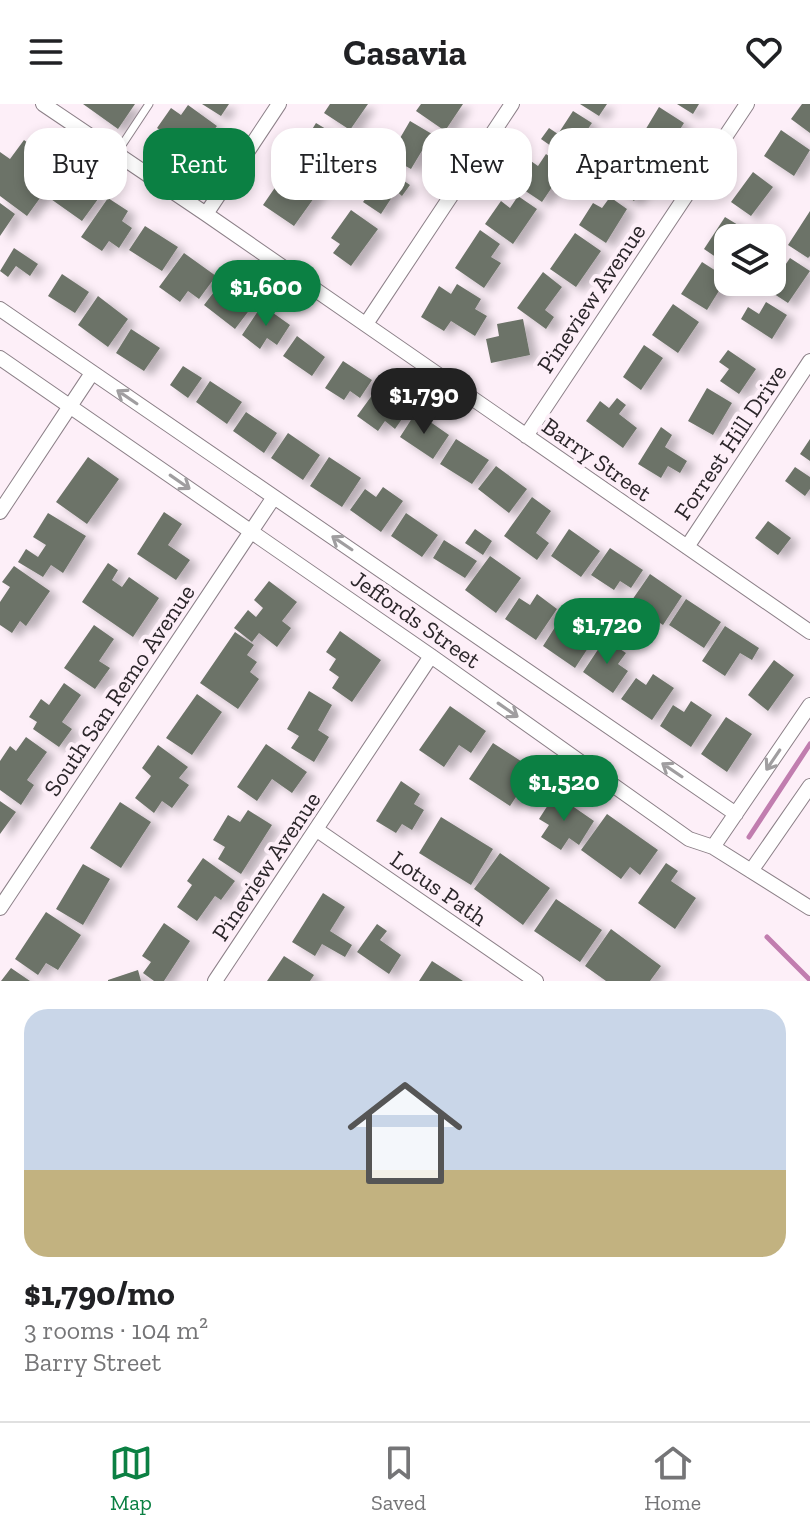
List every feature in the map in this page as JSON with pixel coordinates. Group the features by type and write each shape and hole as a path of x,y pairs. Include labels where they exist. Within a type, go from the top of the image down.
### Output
{"street":[{"name":"Barry Street","path":"43,104 78,128"},
{"path":"206,214 279,104"},
{"path":"366,324 512,104"},
{"name":"Pineview Avenue","path":"526,436 747,104"},
{"name":"Barry Street","path":"127,161 810,632"},
{"name":"Jeffords Street","path":"0,309 736,814"},
{"name":"Jeffords Street","path":"0,358 689,839 713,847 810,908"},
{"name":"Forrest Hill Drive","path":"687,547 810,361"},
{"path":"0,512 92,373"},
{"name":"South San Remo Avenue","path":"0,908 274,497"},
{"name":"Pineview Avenue","path":"215,981 431,656"},
{"path":"713,847 810,705"},
{"path":"751,871 810,786"},
{"name":"Lotus Path","path":"317,830 536,981"}],"lane":[{"path":"127,137 149,104"}],"building":[{"path":"83,104 135,104 117,128"},
{"path":"202,104 229,104 221,116"},
{"path":"330,104 368,104 351,128 324,113"},
{"path":"421,104 463,104 447,128 441,128 416,111"},
{"path":"580,104 607,104 599,116"},
{"path":"677,104 699,104 693,114"},
{"path":"802,104 810,104 810,133 791,119"},
{"path":"188,105 217,126 157,128 171,108 181,115"},
{"path":"659,107 684,123 681,128 646,128"},
{"path":"573,111 592,123 589,128 562,128"},
{"path":"410,121 422,128 422,151 411,169 406,166 406,128"},
{"path":"548,129 548,144 541,139"},
{"path":"781,130 810,150 794,176 764,156"},
{"path":"24,140 24,200 39,200 27,216 0,196 0,152 10,159"},
{"path":"546,154 548,155 548,193 542,202 532,195 532,162 538,166"},
{"path":"753,172 773,187 751,216 731,202 737,200 737,194"},
{"path":"271,193 271,200 313,200 294,226 263,205"},
{"path":"52,200 97,200 82,221"},
{"path":"107,200 128,211 122,221 132,228 119,248 109,241 102,251 81,237"},
{"path":"364,200 390,200 381,214 363,202"},
{"path":"515,200 524,200 537,209 513,244 485,224 501,201 510,208"},
{"path":"608,200 614,200 627,209 606,243 579,225 593,203 602,208"},
{"path":"0,203 15,214 0,236"},
{"path":"351,210 378,229 351,266 333,253 340,244 331,238"},
{"path":"810,211 810,256 808,258 788,245"},
{"path":"725,217 736,224 720,224"},
{"path":"145,226 178,247 162,271 129,250"},
{"path":"480,230 500,244 491,257 501,263 484,288 455,268"},
{"path":"575,233 601,251 576,287 550,269"},
{"path":"714,234 714,256 704,249"},
{"path":"14,248 38,264 30,276 16,266 8,277 0,271"},
{"path":"184,253 216,276 199,299 188,291 180,302 159,287"},
{"path":"790,258 810,271 788,303 777,296 786,296 786,264"},
{"path":"702,262 714,270 716,296 707,310 681,294"},
{"path":"543,272 562,287 545,310 554,317 546,329 517,308"},
{"path":"62,274 89,292 75,313 48,296"},
{"path":"223,280 254,304 235,329 204,305"},
{"path":"457,284 481,299 475,309 487,316 475,336 451,321 444,331 421,317 439,286 451,294"},
{"path":"98,296 128,319 108,347 78,325"},
{"path":"766,302 787,315 772,339 741,319 748,307 759,314"},
{"path":"673,304 699,322 678,353 652,335"},
{"path":"262,305 290,325 277,345 267,338 260,349 242,335"},
{"path":"523,319 530,355 491,363 486,339 499,336 497,324"},
{"path":"131,329 160,348 144,371 116,353"},
{"path":"297,336 325,357 312,376 283,356"},
{"path":"644,345 663,358 641,390 623,377"},
{"path":"728,350 756,369 739,394 720,381 729,369 719,362"},
{"path":"343,361 372,380 360,398 350,391 344,400 325,388"},
{"path":"183,366 202,378 188,398 170,385"},
{"path":"210,381 242,402 227,424 196,402"},
{"path":"378,387 409,409 395,429 385,421 378,431 357,416"},
{"path":"707,388 732,403 713,435 688,421"},
{"path":"617,398 626,405 619,414 637,428 623,448 586,421 600,401 609,408"},
{"path":"246,412 277,433 264,453 233,431"},
{"path":"416,412 449,435 433,459 400,437"},
{"path":"661,427 672,435 665,447 687,461 680,473 668,466 661,478 638,464"},
{"path":"288,433 320,455 303,480 271,458"},
{"path":"456,439 489,460 472,484 440,464"},
{"path":"810,439 810,461 800,454"},
{"path":"88,457 119,479 87,524 56,502"},
{"path":"329,457 361,478 342,507 310,486"},
{"path":"496,466 527,489 509,513 478,489"},
{"path":"795,467 810,477 810,489 805,496 785,481"},
{"path":"383,487 403,501 381,532 350,510 365,489 376,497"},
{"path":"532,497 551,511 536,533 549,543 537,560 504,536"},
{"path":"164,512 182,524 168,545 190,560 176,580 137,554"},
{"path":"48,513 86,536 63,573 51,565 43,577 18,562 26,549 38,557 46,545 33,537"},
{"path":"406,513 438,535 422,557 391,536"},
{"path":"768,521 791,538 778,555 755,538"},
{"path":"475,529 492,541 483,555 465,543"},
{"path":"569,529 600,551 581,577 551,556"},
{"path":"444,540 477,561 465,578 433,558"},
{"path":"610,548 643,570 631,588 620,581 614,590 591,575"},
{"path":"490,556 521,578 496,613 465,590"},
{"path":"108,563 118,570 112,580 122,587 129,577 159,598 133,637 82,602"},
{"path":"14,566 50,591 26,626 20,621 12,633 0,625 0,602 10,587 2,582"},
{"path":"650,574 682,596 663,625 630,603"},
{"path":"269,581 297,602 282,621 291,628 277,647 259,633 252,642 234,628 248,610 256,617 263,608 254,600"},
{"path":"537,594 557,609 536,640 505,619 519,598 530,605"},
{"path":"686,599 721,622 704,648 669,625"},
{"path":"557,624 590,645 575,668 543,646"},
{"path":"94,625 114,639 99,661 110,668 95,689 64,668"},
{"path":"725,626 759,648 752,660 740,653 725,676 702,661"},
{"path":"340,631 381,660 352,702 332,688 339,677 329,670 336,659 326,652"},
{"path":"235,632 254,645 247,655 257,662 250,672 259,679 238,709 200,683"},
{"path":"605,639 626,653 618,664 628,671 613,693 583,672"},
{"path":"774,660 794,675 768,711 748,695"},
{"path":"653,674 674,688 652,720 621,699 636,678 646,685"},
{"path":"64,683 81,695 62,722 72,729 59,747 33,729 37,722 29,717 41,699 49,705"},
{"path":"309,691 332,705 318,730 329,737 314,762 291,748 299,736 287,729"},
{"path":"197,694 222,712 192,755 166,738"},
{"path":"691,701 712,715 691,747 660,726 673,705 684,712"},
{"path":"450,706 486,731 471,753 459,745 444,767 419,750"},
{"path":"726,717 752,734 727,772 701,754"},
{"path":"26,737 47,752 27,780 34,785 21,805 0,790 0,761 10,746 16,751"},
{"path":"493,743 544,776 528,801 518,794 510,806 469,779"},
{"path":"266,744 307,772 292,793 272,779 257,801 237,787"},
{"path":"158,745 188,767 179,778 189,785 172,808 162,801 154,813 135,798 151,776 142,768"},
{"path":"401,781 420,794 414,804 424,810 412,830 402,824 396,833 376,821"},
{"path":"555,794 594,821 579,845 569,838 561,850 541,837 549,825 539,819"},
{"path":"0,801 16,812 0,834"},
{"path":"120,802 151,822 121,868 90,848"},
{"path":"248,810 272,825 241,874 218,859 225,847 213,840 228,815 240,822"},
{"path":"607,814 658,850 640,875 630,867 621,879 581,850"},
{"path":"441,817 493,849 471,885 419,853"},
{"path":"500,853 550,888 523,925 474,889"},
{"path":"203,858 235,881 221,900 215,896 197,921 177,907 192,885 187,881"},
{"path":"666,863 678,871 671,881 696,898 675,929 638,903"},
{"path":"83,864 110,879 83,925 56,909"},
{"path":"323,893 345,907 330,931 352,945 345,957 322,944 315,956 292,942"},
{"path":"556,899 602,930 580,962 534,931"},
{"path":"46,912 81,935 58,970 46,963 38,975 15,959"},
{"path":"164,923 190,941 164,981 154,981 143,973 151,962 142,956"},
{"path":"377,924 387,931 380,940 401,955 389,974 357,952"},
{"path":"611,929 661,966 650,981 606,981 585,966"},
{"path":"284,956 314,975 310,981 267,981"},
{"path":"432,961 463,981 419,981"},
{"path":"11,968 30,981 1,981"},
{"path":"138,970 141,981 108,981 108,980"}],"waterway":[{"path":"749,837 810,744"},
{"path":"767,937 810,980"}]}
